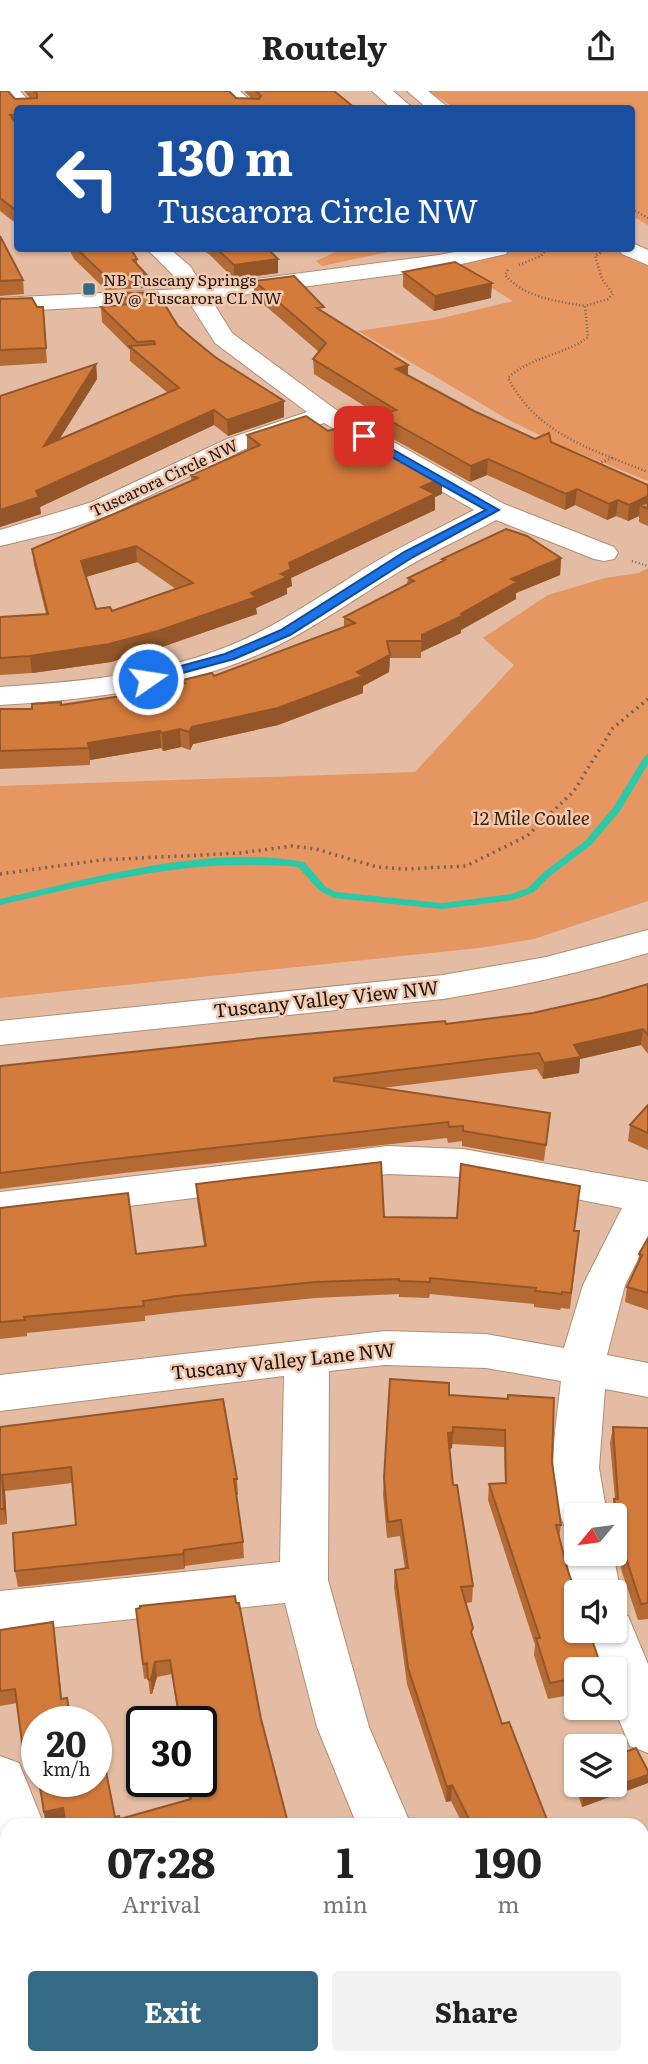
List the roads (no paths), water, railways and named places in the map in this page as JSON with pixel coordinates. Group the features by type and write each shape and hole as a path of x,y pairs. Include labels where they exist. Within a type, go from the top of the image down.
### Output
{"street":[{"path":"9,91 23,105"},
{"path":"229,91 245,105"},
{"path":"381,91 400,105"},
{"path":"416,91 435,105"},
{"path":"161,252 182,271 213,326 234,349 326,414 494,510 604,553"},
{"path":"359,272 423,252"},
{"path":"0,305 194,294 439,262 484,252"},
{"name":"Tuscarora Circle NW","path":"0,538 49,526 102,508 236,443 326,414"},
{"path":"0,696 66,692 132,682 229,656 285,632 408,555 494,510"},
{"name":"Tuscany Valley View NW","path":"0,1033 443,987 540,971 648,941"},
{"path":"0,1207 388,1160 425,1159 463,1163 648,1198 604,1285 586,1344 576,1468 581,1503"},
{"name":"Tuscany Valley Lane NW","path":"0,1393 102,1378 385,1348 486,1351 648,1380"},
{"path":"307,1358 304,1580 343,1727 381,1818"},
{"path":"0,1612 304,1580"},
{"path":"615,1643 648,1730"},
{"path":"0,1780 14,1818"}],"waterway":[{"path":"0,902 149,870 226,861 301,864 323,889 334,895 442,906 513,897 531,890 547,874 588,843 617,809 648,757"}],"place":[{"name":"NB Tuscany Springs BV @ Tuscarora CL NW","path":"89,289"}],"park label":[{"name":"12 Mile Coulee","path":"531,818"}]}
